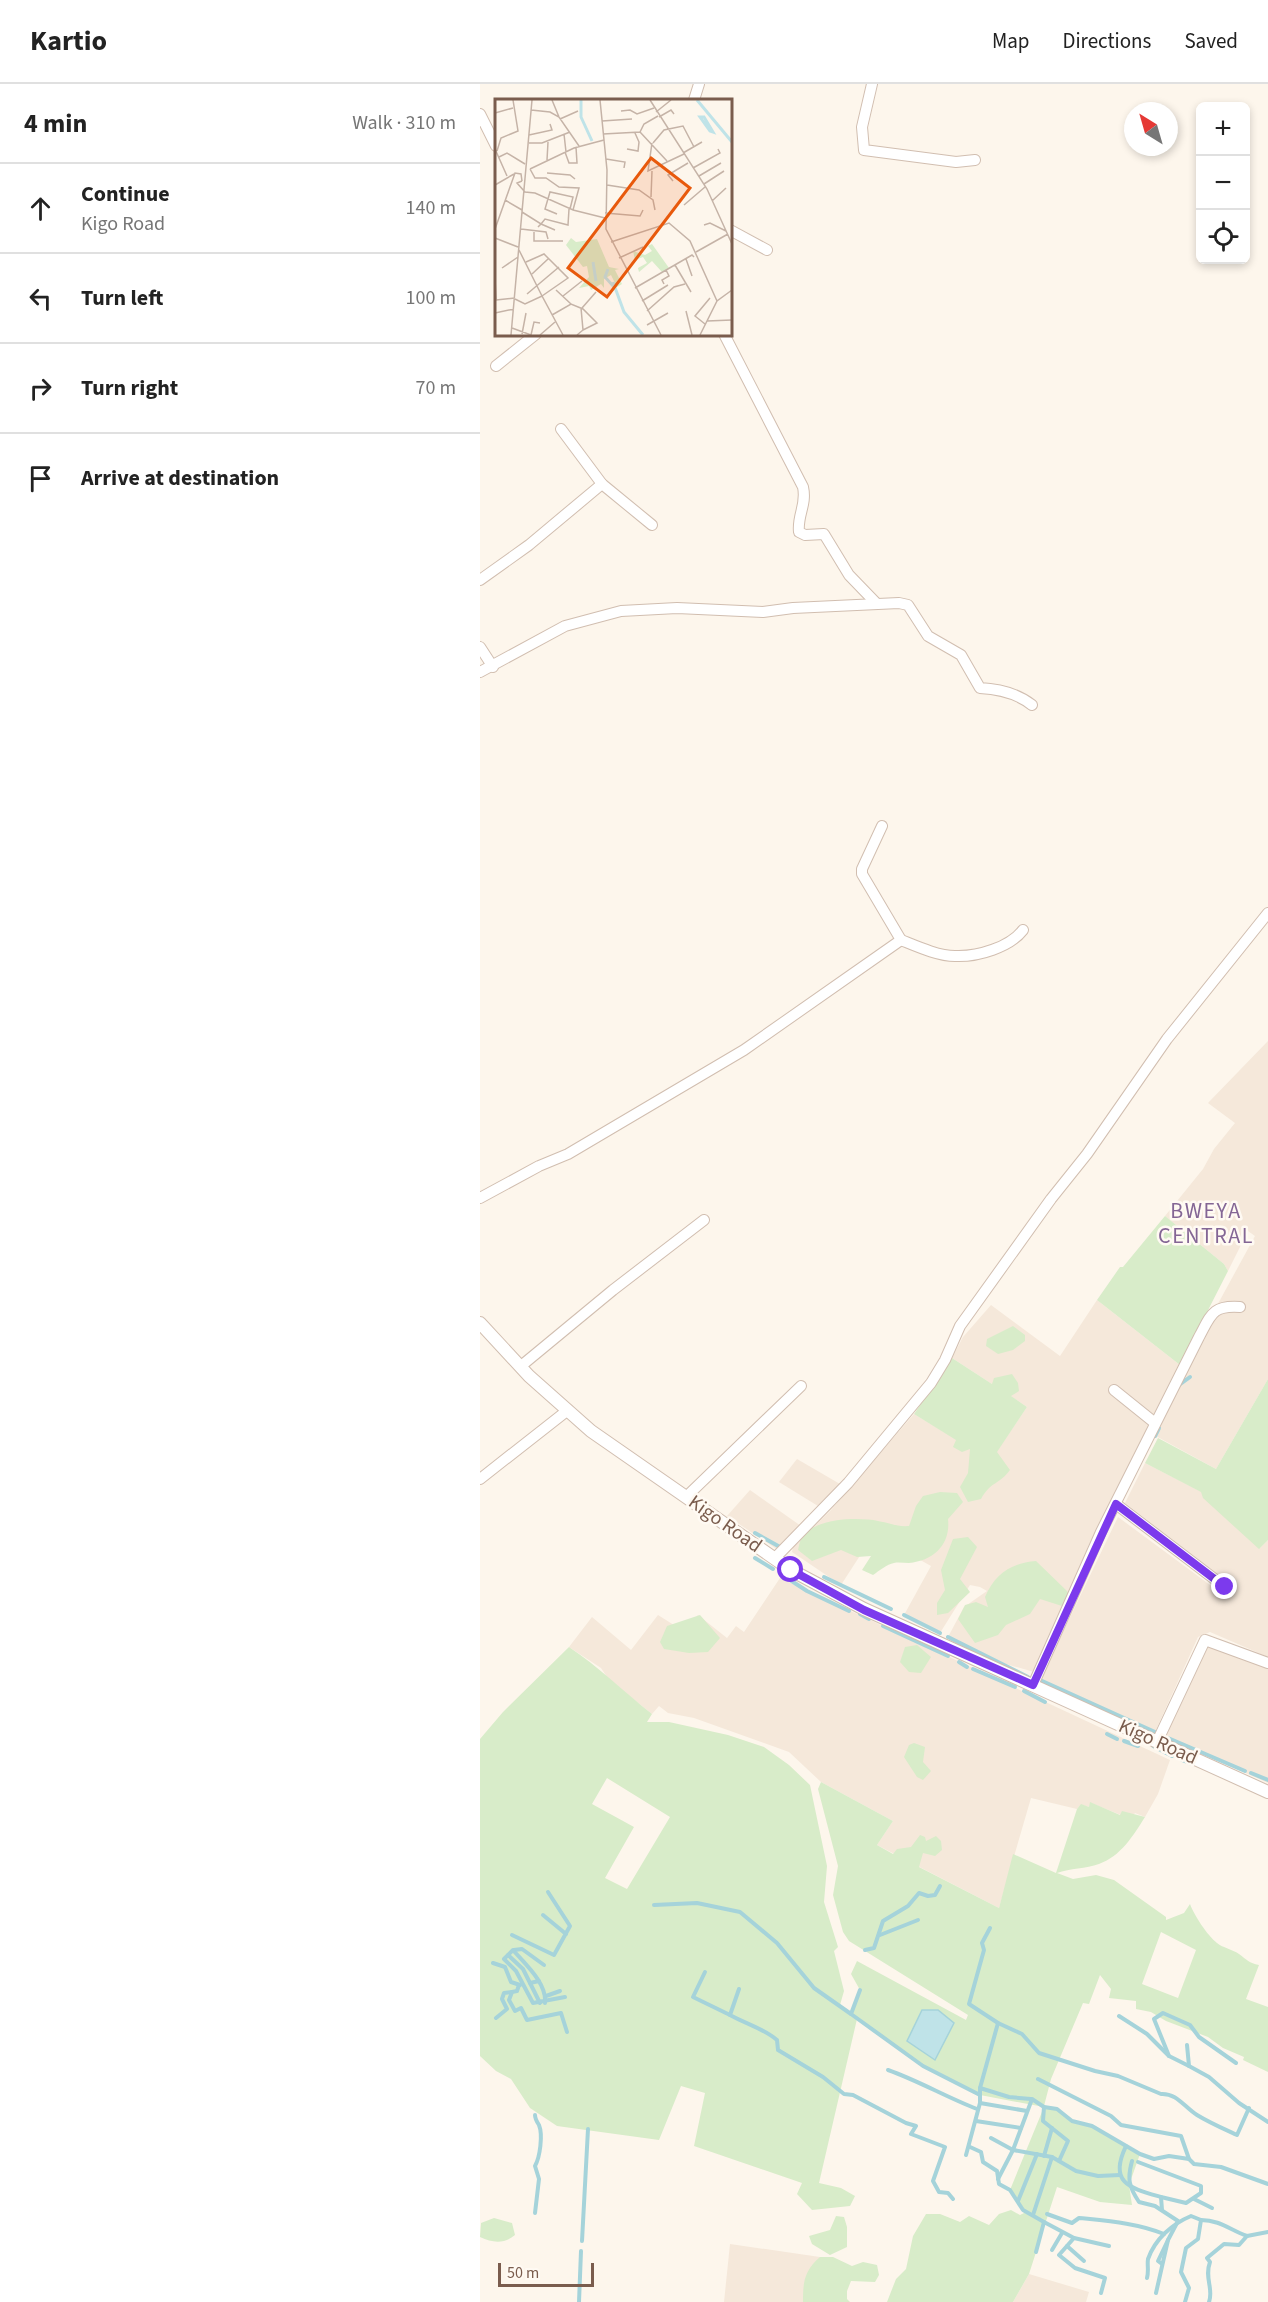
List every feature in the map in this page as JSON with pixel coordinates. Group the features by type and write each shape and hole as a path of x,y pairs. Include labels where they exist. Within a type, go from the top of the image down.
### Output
{"street":[{"path":"694,99 699,84"},
{"path":"872,84 862,127 864,150 956,162 975,160"},
{"path":"480,114 495,144"},
{"path":"732,231 767,250"},
{"path":"496,366 534,336"},
{"path":"725,336 803,487 805,504 800,518 799,532 805,535 824,534 849,575 877,604"},
{"path":"561,429 602,484 652,525"},
{"path":"480,580 529,545 602,484"},
{"path":"480,672 565,626 621,611 677,608 764,612 793,608 899,603 908,605 928,636 960,655 980,688 1008,692 1032,705"},
{"path":"480,647 493,667"},
{"path":"882,826 862,869 862,874 901,940 940,953 967,955 1008,944 1016,940 1023,930"},
{"path":"774,1559 848,1483 931,1383 945,1360 960,1326 1051,1199 1087,1154 1167,1039 1268,913"},
{"path":"480,1198 539,1166 568,1154 744,1050 901,940"},
{"path":"520,1366 704,1220"},
{"path":"1033,1685 1155,1423 1214,1311 1224,1306 1240,1307"},
{"name":"Kigo Road","path":"480,1323 520,1366 591,1431 774,1559 864,1610 1268,1792"},
{"path":"686,1497 801,1386"},
{"path":"1114,1390 1155,1423"},
{"path":"480,1479 568,1410"},
{"path":"1116,1504 1225,1587"},
{"path":"1157,1742 1205,1640 1268,1663"}],"shaded area":[{"path":"1268,1041 1268,1379 1216,1469 1154,1435 1208,1322 1255,1236 1248,1231 1228,1271 1224,1264 1165,1216 1203,1169 1214,1149 1235,1123 1208,1103"},
{"path":"1097,1300 1180,1365 1119,1491 1091,1540 1034,1672 1006,1664 948,1637 964,1607 987,1591 980,1587 970,1585 940,1633 904,1615 931,1566 874,1534 841,1585 792,1552 793,1547 831,1510 914,1414 991,1460 1027,1407 952,1358 963,1337 991,1305 1060,1356"},
{"path":"797,1459 840,1484 818,1506 779,1482"},
{"path":"1145,1463 1202,1492 1260,1548 1268,1540 1268,1657 1210,1632 1198,1637 1155,1732 1040,1680 1118,1517 1229,1599 1236,1588 1125,1503"},
{"path":"750,1490 801,1526 778,1550 727,1516"},
{"path":"780,1578 1170,1760 1158,1794 1145,1817 1135,1813 1133,1816 1121,1815 1091,1803 1089,1807 1081,1805 1077,1809 1031,1798 999,1908 877,1845 893,1821 821,1782 789,1752 694,1718 668,1713 659,1706 652,1714 609,1680 601,1668 569,1647 592,1617 631,1650 658,1615 685,1632 698,1615 727,1638 736,1626 744,1632"},
{"path":"1207,1644 1268,1666 1268,1783 1163,1736"},
{"path":"730,2244 820,2257 815,2302 724,2302"},
{"path":"1029,2274 1089,2292 1086,2302 1013,2302"}],"green space":[{"path":"1165,1216 1224,1264 1228,1271 1180,1365 1097,1300 1120,1267 1123,1267"},
{"path":"1013,1326 1025,1335 1025,1341 1013,1350 998,1354 986,1346 987,1339"},
{"path":"952,1358 992,1384 994,1378 1012,1374 1018,1383 1019,1391 1011,1396 1027,1407 997,1452 1010,1470 988,1489 981,1499 968,1502 960,1487 968,1473 970,1449 962,1452 953,1447 956,1440 914,1414"},
{"path":"1268,1379 1268,1540 1259,1549 1203,1498 1201,1492 1145,1463 1158,1438 1216,1469"},
{"path":"940,1492 957,1493 963,1502 948,1519 947,1536 944,1543 939,1550 926,1559 918,1562 891,1564 873,1575 862,1570 871,1556 857,1557 841,1550 812,1561 798,1550 801,1538 808,1531 837,1520 860,1519 909,1526 916,1506 923,1496"},
{"path":"968,1537 977,1547 960,1579 970,1592 948,1613 937,1615 937,1603 945,1590 941,1570 953,1539"},
{"path":"1036,1561 1067,1591 1074,1603 1062,1606 1040,1599 1030,1614 1006,1625 998,1635 975,1643 958,1619 965,1605 976,1602 988,1607 985,1597 999,1576 1019,1564"},
{"path":"700,1615 720,1638 708,1652 689,1653 664,1649 660,1642 667,1626"},
{"path":"917,1645 931,1657 921,1673 909,1672 900,1662 905,1647"},
{"path":"569,1647 652,1714 647,1722 669,1722 728,1735 764,1747 789,1765 810,1785 827,1866 824,1902 838,1947 834,1951 844,1991 840,2005 850,2013 860,1990 851,1974 857,1961 966,2020 968,2015 849,1941 843,1932 833,1895 838,1866 818,1789 821,1782 893,1821 877,1845 893,1854 897,1849 911,1847 920,1835 925,1837 926,1841 936,1836 941,1841 942,1850 935,1856 923,1853 919,1867 999,1908 1013,1854 1056,1873 1077,1809 1081,1804 1089,1807 1090,1802 1120,1815 1122,1811 1145,1817 1126,1845 1114,1856 1094,1866 1057,1873 1073,1879 1096,1875 1114,1880 1166,1917 1166,1920 1184,1913 1190,1904 1201,1925 1217,1943 1259,1965 1246,1999 1268,2007 1268,2072 1243,2060 1244,2057 1223,2048 1208,2037 1166,2021 1151,2012 1136,2009 1136,2001 1109,1998 1111,1989 1100,1975 1089,2004 1083,2003 1051,2079 1044,2106 1057,2109 1072,2121 1092,2126 1140,2154 1129,2185 1132,2205 1100,2202 1057,2187 1029,2274 1013,2302 887,2302 896,2279 906,2269 913,2236 926,2214 940,2214 960,2222 969,2216 989,2225 999,2214 1011,2210 1020,2215 1026,2212 1010,2190 1044,2107 980,2095 923,2066 857,2019 819,2183 841,2188 855,2196 850,2206 812,2210 797,2194 802,2183 694,2146 705,2093 681,2086 659,2140 557,2126 530,2108 511,2079 496,2071 480,2056 480,1739 503,1712","holes":["607,1778 670,1817 627,1889 605,1878 634,1827 592,1804","1161,1932 1196,1950 1178,1998 1142,1984"]},
{"path":"914,1743 925,1747 923,1762 931,1771 923,1780 917,1777 904,1757 909,1745"},
{"path":"836,2216 844,2217 847,2227 847,2247 830,2255 812,2244 809,2236 830,2230"},
{"path":"494,2218 512,2223 515,2235 498,2242 480,2237 481,2223"},
{"path":"820,2257 833,2257 852,2266 863,2262 877,2265 879,2275 875,2282 851,2281 847,2291 847,2299 850,2302 803,2302 806,2277"}],"water":[{"path":"922,2010 938,2010 954,2023 935,2060 907,2041"}],"waterway":[{"path":"1179,1385 1190,1377"},
{"path":"1155,1436 1159,1428"},
{"path":"755,1533 780,1547"},
{"path":"755,1558 773,1569"},
{"path":"784,1576 807,1591 849,1611"},
{"path":"824,1577 891,1609"},
{"path":"860,1614 869,1619"},
{"path":"904,1615 940,1633"},
{"path":"883,1626 948,1656"},
{"path":"948,1637 1028,1677"},
{"path":"959,1662 967,1667"},
{"path":"973,1669 1015,1687"},
{"path":"1040,1680 1155,1732"},
{"path":"1024,1691 1045,1702"},
{"path":"1107,1734 1117,1739"},
{"path":"1168,1738 1245,1771"},
{"path":"1124,1741 1138,1746"},
{"path":"1153,1746 1172,1756"},
{"path":"1182,1760 1192,1764"},
{"path":"1251,1773 1268,1780"},
{"path":"865,1950 874,1948 883,1921 908,1906 919,1893 928,1896 935,1895 940,1886"},
{"path":"512,1935 554,1955 570,1926 548,1892"},
{"path":"654,1905 697,1903 740,1912 777,1943 814,1988 851,2014"},
{"path":"543,1915 566,1934"},
{"path":"880,1935 918,1920"},
{"path":"990,1928 982,1943 984,1950 969,2004 998,2023 1022,2034 1039,2053 1118,2076 1161,2094 1172,2096 1197,2115 1237,2135 1249,2108"},
{"path":"514,1950 522,1949 544,1965"},
{"path":"545,2003 545,1996 543,1988 539,1981 513,1950 504,1959 516,1971 533,2003 565,1997"},
{"path":"508,1955 523,1969 530,1983 539,1981"},
{"path":"493,1963 505,1967 511,1982 520,1985"},
{"path":"705,1972 693,1997 730,2015"},
{"path":"530,1983 540,2003"},
{"path":"519,1985 517,1991 512,1992 509,2000 515,2011 521,2008 527,2020 561,2013 567,2032"},
{"path":"739,1989 730,2015 772,2036 777,2040 778,2050 823,2077 844,2094 853,2095 916,2126 911,2134 945,2147 933,2181 939,2192 948,2193 953,2199"},
{"path":"860,1990 851,2014 923,2066 980,2095"},
{"path":"546,1996 560,1991"},
{"path":"496,2018 507,2009 502,1999 504,1993 512,1992"},
{"path":"1169,2056 1154,2019 1163,2013 1190,2025 1199,2037 1236,2063"},
{"path":"1119,2016 1147,2034 1169,2056 1189,2066"},
{"path":"966,2155 980,2103 980,2088 998,2023"},
{"path":"1187,2045 1189,2066 1209,2077 1239,2103 1268,2122"},
{"path":"888,2070 977,2109"},
{"path":"1038,2079 1111,2116 1121,2125 1181,2136 1189,2159 1194,2164 1221,2167 1268,2184"},
{"path":"980,2088 1009,2097 1031,2099"},
{"path":"998,2179 1013,2150 1032,2099 1044,2107 1057,2109 1072,2121 1092,2126 1140,2154 1154,2159 1169,2156 1189,2159"},
{"path":"980,2103 1027,2111"},
{"path":"1044,2107 1043,2121 1068,2141 1059,2161"},
{"path":"535,2115 541,2140 535,2166 539,2179 535,2213"},
{"path":"976,2121 1021,2128"},
{"path":"1044,2156 1052,2128"},
{"path":"582,2241 588,2129"},
{"path":"991,2138 1013,2150 1052,2157 1076,2171 1098,2176 1120,2175"},
{"path":"1126,2146 1121,2158 1121,2176 1132,2187 1161,2197 1162,2210"},
{"path":"970,2147 981,2152 983,2162 997,2171 999,2184 1010,2190 1023,2210 1044,2222"},
{"path":"1018,2201 1037,2154"},
{"path":"1033,2215 1052,2157"},
{"path":"1132,2161 1130,2183 1139,2202 1155,2206 1178,2221 1168,2240 1156,2293"},
{"path":"1138,2162 1201,2186 1201,2193 1186,2203 1161,2197"},
{"path":"1194,2199 1212,2208"},
{"path":"1047,2214 1072,2223 1079,2218 1112,2221 1164,2234"},
{"path":"1147,2278 1148,2259 1160,2239 1177,2223 1191,2216 1201,2220 1198,2239 1186,2248 1181,2272 1189,2288 1185,2302"},
{"path":"1201,2220 1219,2223 1247,2236"},
{"path":"1036,2252 1044,2222 1074,2238"},
{"path":"1209,2302 1208,2268 1210,2262 1207,2258 1224,2244 1239,2245 1247,2236 1268,2232"},
{"path":"1052,2250 1062,2233"},
{"path":"1101,2293 1105,2278 1075,2268 1059,2255 1074,2238 1109,2246"},
{"path":"1162,2264 1158,2261 1168,2240"},
{"path":"1067,2246 1084,2261"},
{"path":"579,2302 581,2251"}],"district":[{"name":"BWEYA CENTRAL","path":"1206,1224"}],"route":[{"path":"791,1570 864,1610 1033,1685 1056,1630 1116,1504 1185,1554 1225,1587"}]}
